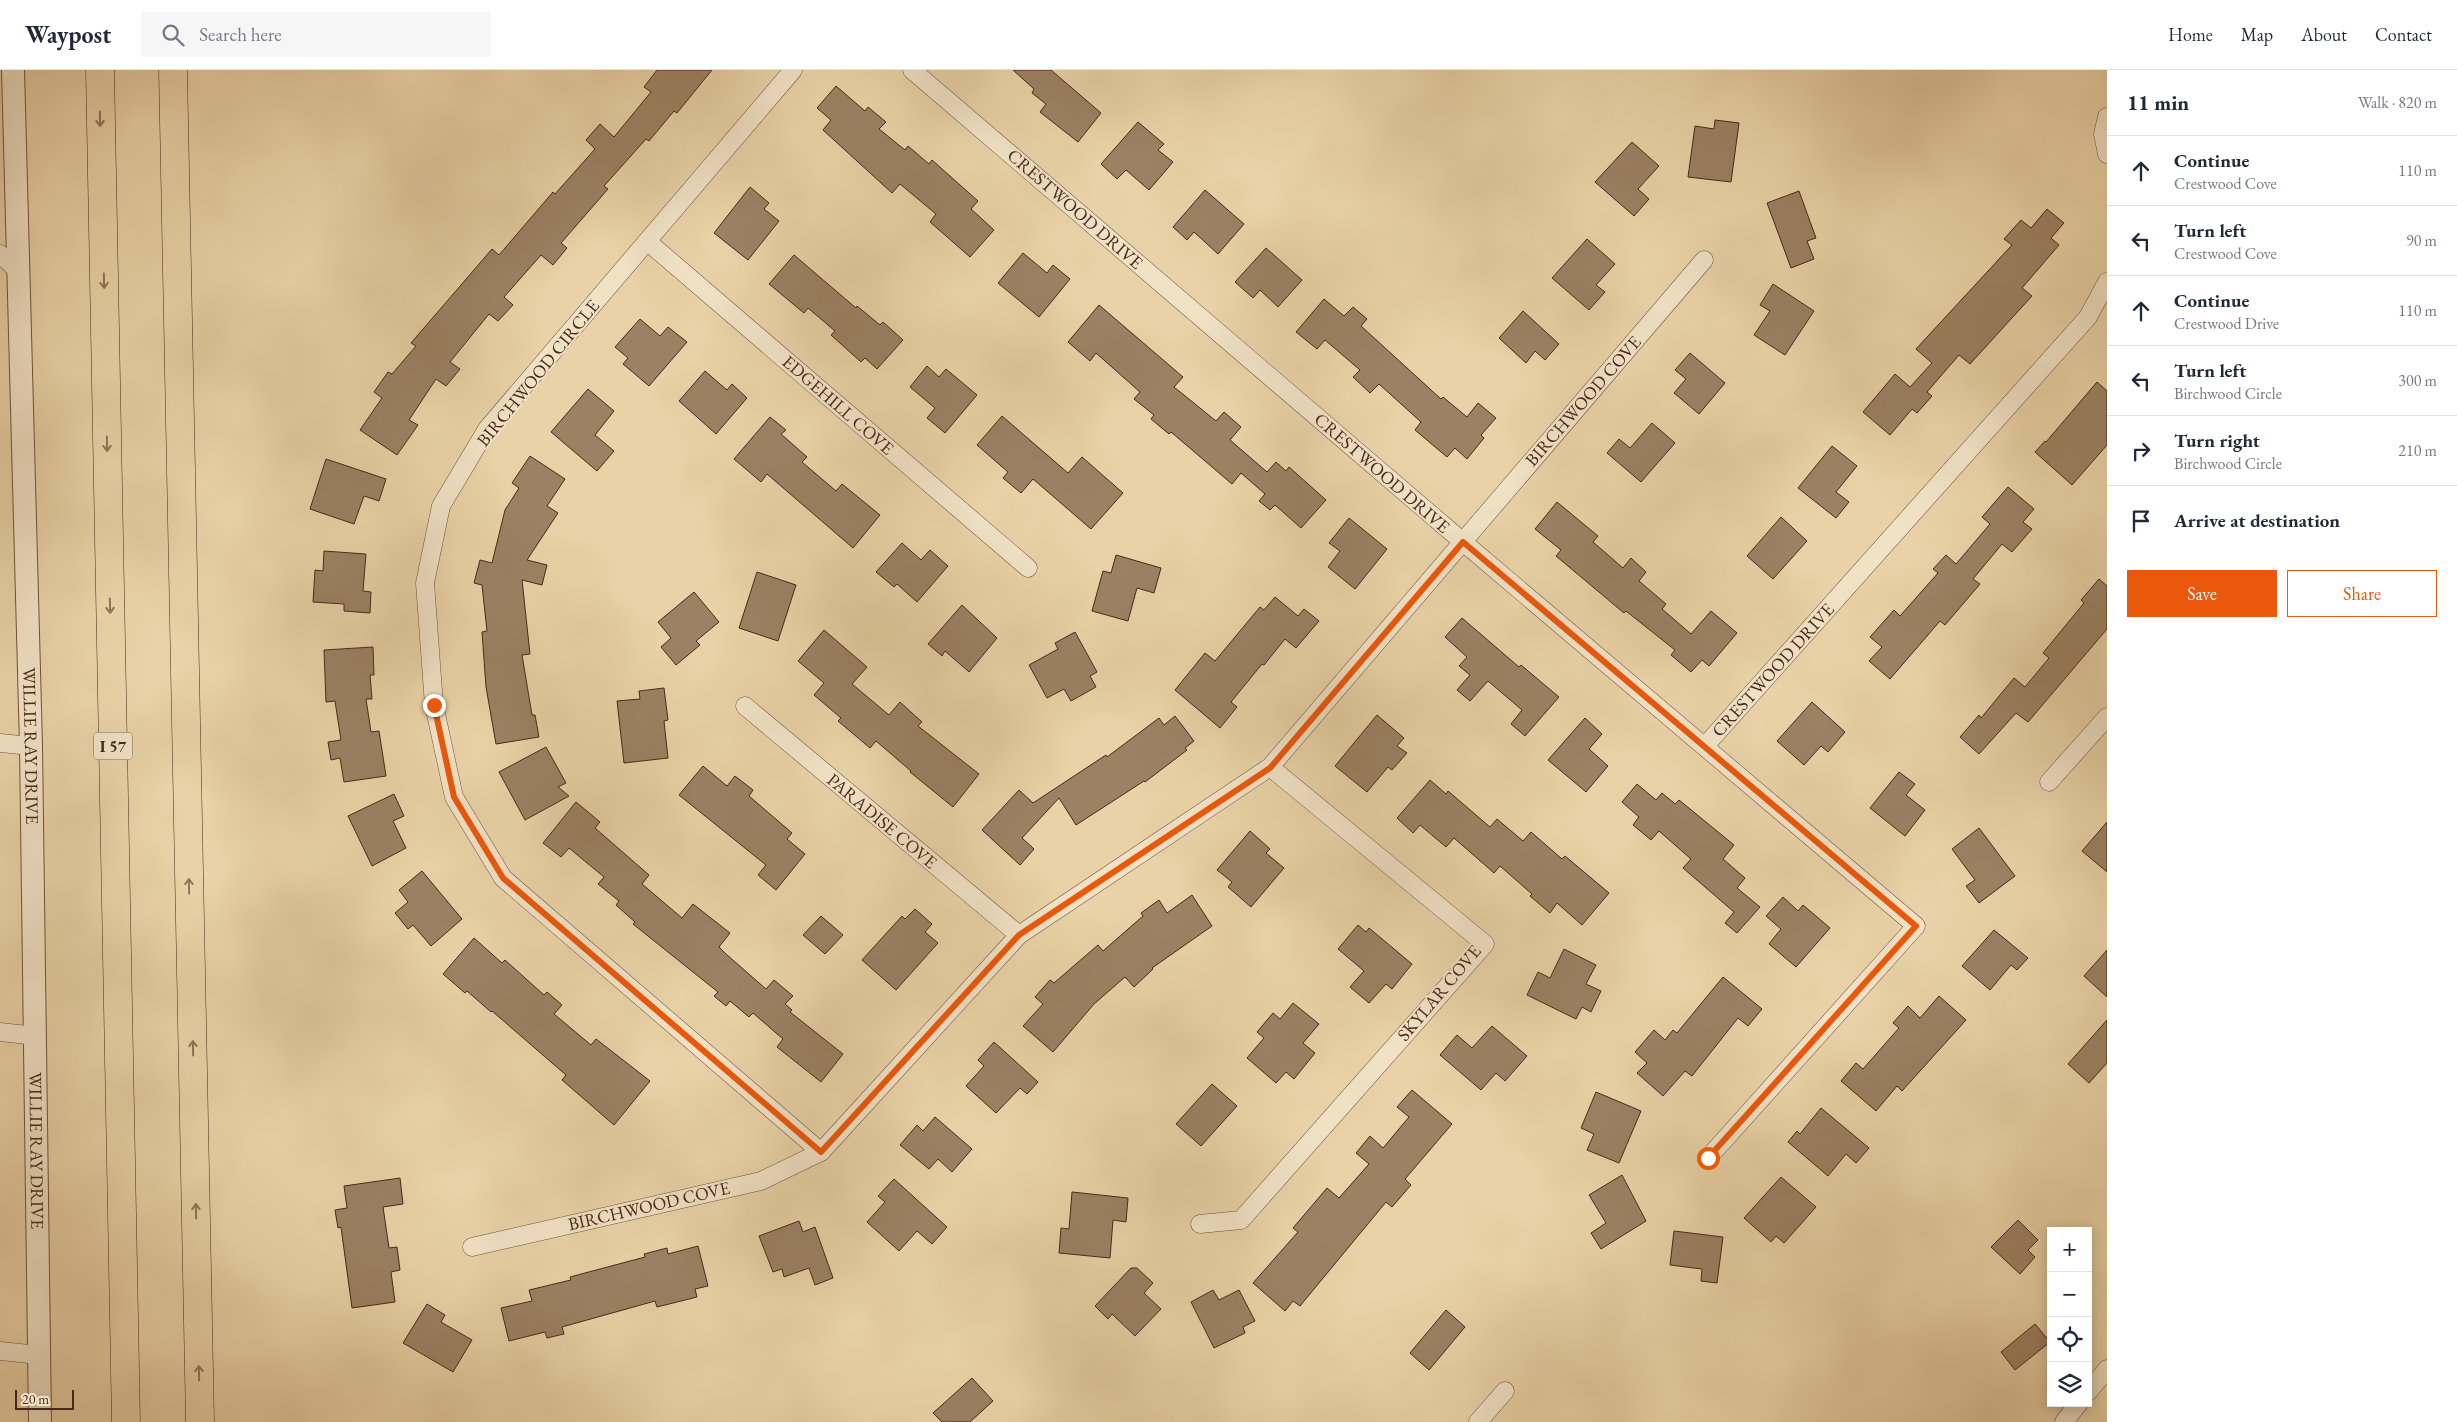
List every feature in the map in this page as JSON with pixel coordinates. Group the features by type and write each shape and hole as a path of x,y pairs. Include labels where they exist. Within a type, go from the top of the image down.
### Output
{"highway":[{"name":"I 57","path":"100,70 126,1422"},
{"path":"173,70 200,1422"}],"street":[{"name":"WILLIE RAY DRIVE","path":"13,70 31,746 40,1422"},
{"name":"BIRCHWOOD CIRCLE","path":"793,70 487,429 441,506 424,583 434,705 454,797 503,878 821,1152"},
{"name":"CRESTWOOD DRIVE","path":"912,70 1463,542 1705,746 2088,317 2107,282"},
{"path":"2107,118 2103,134 2107,154"},
{"name":"EDGEHILL COVE","path":"648,242 1028,568"},
{"path":"0,254 17,270"},
{"name":"BIRCHWOOD COVE","path":"1463,542 1704,260"},
{"path":"821,1152 1019,935 1270,768 1463,542"},
{"name":"PARADISE COVE","path":"745,706 1019,935"},
{"path":"2049,782 2107,717"},
{"path":"0,742 31,746"},
{"path":"1705,746 1916,926 1708,1158"},
{"name":"SKYLAR COVE","path":"1200,1224 1241,1220 1485,944 1270,768"},
{"path":"0,1032 36,1036"},
{"name":"BIRCHWOOD COVE","path":"472,1247 761,1181 821,1152"},
{"path":"0,1351 39,1356"},
{"path":"2092,1387 2107,1369"},
{"path":"1478,1422 1505,1392"},
{"path":"2064,1422 2077,1407"}],"building":[{"path":"657,70 712,70 677,113 674,111 649,141 646,139 604,186 608,189 561,243 567,248 553,265 541,255 504,297 513,305 498,321 489,314 450,362 460,369 446,386 436,379 409,420 418,425 397,455 360,430 382,398 374,392 388,372 392,374 416,346 411,343 492,249 499,255 553,192 555,194 595,149 586,140 600,124 614,137 651,92 644,87"},
{"path":"1013,70 1051,70 1101,113 1078,142 1040,112 1046,104 1032,93 1034,89"},
{"path":"836,86 865,111 868,107 886,122 879,129 905,150 908,146 929,164 932,160 978,201 971,209 994,230 970,257 930,222 936,214 900,184 892,193 823,130 831,120 817,108"},
{"path":"1715,120 1739,123 1731,182 1688,177 1695,126 1714,129"},
{"path":"1138,122 1164,144 1158,150 1173,162 1149,190 1126,170 1117,179 1101,164"},
{"path":"1632,142 1659,166 1638,189 1649,199 1634,216 1595,182"},
{"path":"750,187 769,203 764,209 779,221 748,260 714,233"},
{"path":"1205,190 1244,224 1218,254 1194,232 1187,240 1173,227"},
{"path":"1799,191 1816,238 1807,241 1814,259 1791,268 1767,203"},
{"path":"2047,209 2064,223 2051,238 2059,245 2022,288 2032,296 1970,364 1959,355 1927,392 1932,396 1917,413 1912,409 1890,435 1863,412 1895,374 1910,387 1932,363 1916,349 2012,245 2004,239 2021,220 2031,228"},
{"path":"1587,239 1615,264 1596,285 1605,292 1589,310 1552,278"},
{"path":"1266,248 1302,280 1278,307 1260,290 1253,298 1235,282"},
{"path":"1023,253 1047,273 1053,265 1070,279 1039,317 998,283"},
{"path":"794,255 856,308 857,306 880,325 883,322 903,340 877,369 865,358 861,362 831,335 835,331 808,308 804,313 769,284"},
{"path":"1773,284 1814,311 1785,355 1754,335 1770,311 1760,305"},
{"path":"1324,299 1344,316 1353,307 1367,319 1361,326 1441,399 1443,397 1467,417 1478,403 1496,418 1481,435 1484,438 1467,459 1455,448 1447,457 1415,430 1421,422 1379,384 1370,393 1353,377 1360,370 1325,340 1317,349 1296,332"},
{"path":"1099,305 1183,377 1174,387 1216,421 1224,412 1241,427 1230,440 1267,472 1276,462 1286,471 1289,467 1326,500 1301,528 1275,505 1270,510 1259,501 1265,494 1241,473 1232,484 1171,432 1169,434 1151,419 1154,415 1134,399 1140,392 1096,353 1090,361 1068,342"},
{"path":"1523,311 1559,344 1545,360 1535,351 1526,363 1499,338"},
{"path":"640,319 660,336 668,327 687,342 649,386 623,364 628,358 615,347"},
{"path":"1690,353 1725,383 1699,414 1674,393 1686,379 1675,370"},
{"path":"927,366 939,377 946,369 977,395 945,433 927,418 935,408 910,387"},
{"path":"705,371 727,390 732,384 747,398 716,434 679,401"},
{"path":"2097,382 2107,391 2107,445 2072,485 2035,452 2046,442"},
{"path":"588,389 614,411 595,435 614,451 597,471 551,432"},
{"path":"1002,416 1068,473 1082,457 1123,493 1091,529 1033,479 1021,493 1003,478 1008,472 977,445"},
{"path":"770,417 786,430 781,434 807,457 802,462 836,491 842,484 880,515 853,548 767,474 761,482 734,459"},
{"path":"1652,423 1675,443 1641,482 1607,453 1619,439 1630,448"},
{"path":"1832,446 1857,466 1836,492 1849,502 1836,518 1798,488"},
{"path":"530,456 565,479 547,506 558,513 527,560 547,565 542,585 522,580 530,654 522,655 532,715 535,715 539,737 496,744 486,687 482,632 487,631 482,585 474,583 480,560 492,563 505,510 519,488 512,483"},
{"path":"326,459 386,479 379,501 364,496 354,524 310,509"},
{"path":"2008,487 2034,509 2023,522 2032,529 2012,552 2002,544 1973,579 1980,584 1945,625 1940,621 1890,679 1869,661 1882,647 1870,637 1894,610 1900,616 1938,573 1933,569 1946,555 1956,564 1990,524 1982,517"},
{"path":"1557,502 1598,536 1593,542 1623,568 1631,558 1646,572 1639,581 1666,604 1662,609 1691,634 1711,611 1737,633 1709,666 1702,660 1691,672 1671,655 1675,650 1626,611 1624,613 1556,556 1561,550 1535,529"},
{"path":"1781,517 1807,541 1773,579 1747,556"},
{"path":"1349,518 1387,549 1355,589 1328,567 1340,551 1329,543"},
{"path":"902,543 921,560 930,550 948,566 917,602 897,584 894,587 876,572"},
{"path":"324,551 366,554 363,591 371,592 370,613 344,611 344,604 313,602 315,570 323,571"},
{"path":"1116,555 1161,568 1154,593 1137,588 1128,621 1092,611 1103,571 1111,573"},
{"path":"757,572 796,585 778,641 739,628"},
{"path":"2099,579 2107,586 2107,629 2028,722 2016,713 1979,754 1960,737 1979,715 1981,718 2014,678 2025,687 2049,658 2043,653 2084,603 2081,600"},
{"path":"694,592 719,622 696,641 700,645 676,665 661,647 671,638 658,622"},
{"path":"1275,597 1298,616 1304,609 1319,621 1296,648 1285,639 1231,702 1237,707 1220,728 1175,690 1205,653 1215,661 1260,607 1264,610"},
{"path":"962,605 997,638 969,672 945,651 942,656 928,644"},
{"path":"1462,618 1519,667 1521,665 1559,697 1525,736 1511,724 1522,710 1488,681 1470,701 1457,690 1470,675 1459,666 1467,657 1445,637"},
{"path":"824,630 867,667 852,684 889,715 900,702 922,722 918,726 979,774 953,807 876,741 870,748 838,721 841,718 814,695 824,683 798,661"},
{"path":"1075,632 1097,672 1090,676 1096,687 1071,701 1064,689 1047,698 1029,665 1058,649 1055,643"},
{"path":"373,647 374,675 370,675 372,699 366,699 371,732 379,731 386,776 344,782 340,758 331,760 328,742 341,740 335,701 326,702 324,650"},
{"path":"664,688 668,720 664,721 668,758 624,763 617,701 640,699 639,691"},
{"path":"1812,702 1845,732 1828,752 1821,746 1804,765 1777,741"},
{"path":"1377,715 1404,738 1397,746 1407,753 1392,770 1388,767 1367,792 1335,766"},
{"path":"1175,716 1194,741 1185,748 1187,750 1145,782 1076,825 1059,798 1022,838 1034,849 1020,865 982,830 1019,790 1033,803 1106,755 1107,757 1159,718 1164,725"},
{"path":"1585,718 1602,734 1589,749 1608,766 1586,792 1548,760"},
{"path":"546,747 566,783 558,787 569,796 525,820 499,772"},
{"path":"703,766 727,786 735,776 753,790 749,796 792,833 787,839 805,854 776,890 758,875 766,865 679,795"},
{"path":"1899,772 1915,784 1906,795 1925,810 1905,836 1870,808"},
{"path":"1430,780 1446,794 1448,791 1490,827 1497,819 1523,841 1531,832 1562,859 1565,856 1609,893 1582,925 1557,903 1550,913 1530,896 1532,894 1500,866 1494,873 1454,838 1446,847 1420,825 1413,833 1397,818"},
{"path":"1637,784 1656,800 1662,793 1675,804 1679,800 1734,845 1723,859 1745,878 1737,888 1760,907 1737,933 1725,923 1734,912 1683,868 1691,859 1659,831 1651,840 1633,825 1639,817 1622,802"},
{"path":"394,794 404,816 393,821 406,848 372,866 348,816"},
{"path":"576,802 600,822 595,828 649,875 642,884 682,918 693,904 730,933 719,947 726,954 766,989 774,980 793,996 785,1004 792,1010 790,1012 843,1054 821,1082 777,1047 783,1039 753,1013 749,1017 730,1001 726,1006 714,996 718,992 633,924 635,922 616,905 619,901 598,884 604,877 569,848 561,857 543,843"},
{"path":"2107,822 2107,872 2082,851"},
{"path":"1979,828 2015,876 1979,903 1966,886 1975,880 1952,849"},
{"path":"1250,831 1270,849 1266,853 1284,868 1251,907 1228,887 1232,882 1217,870"},
{"path":"422,871 462,919 431,946 413,925 408,929 395,913 408,902 399,890"},
{"path":"1192,895 1212,926 1152,968 1134,987 1125,977 1094,1004 1053,1052 1023,1026 1043,1004 1035,997 1050,980 1054,983 1098,945 1103,951 1143,916 1141,913 1159,900 1167,913"},
{"path":"1783,897 1798,911 1803,905 1830,928 1796,967 1769,944 1781,929 1766,916"},
{"path":"915,909 932,924 925,932 938,943 896,990 862,960 902,916 905,919"},
{"path":"821,916 843,935 825,954 803,935"},
{"path":"1358,925 1366,932 1369,928 1412,964 1392,989 1386,984 1369,1003 1350,987 1364,971 1338,949"},
{"path":"1994,930 2028,958 2017,970 2011,965 1990,990 1962,966"},
{"path":"474,938 502,963 505,960 544,995 547,992 562,1005 554,1014 591,1045 596,1039 650,1081 614,1125 562,1080 566,1075 492,1011 467,991 465,993 443,974"},
{"path":"1564,949 1596,965 1586,984 1601,991 1591,1012 1582,1007 1576,1019 1527,995 1538,972 1550,978"},
{"path":"2107,950 2107,997 2084,976"},
{"path":"1723,977 1762,1009 1748,1026 1738,1018 1692,1076 1685,1071 1663,1096 1637,1073 1647,1063 1635,1052 1654,1030 1665,1040 1673,1030 1677,1033"},
{"path":"1939,996 1966,1020 1902,1091 1897,1086 1876,1111 1841,1081 1856,1063 1863,1069 1899,1028 1893,1023 1908,1006 1920,1018"},
{"path":"1293,1003 1319,1024 1303,1043 1315,1053 1294,1079 1286,1072 1276,1083 1247,1058 1264,1038 1257,1032 1273,1013 1280,1019"},
{"path":"2107,1020 2107,1063 2089,1083 2068,1064"},
{"path":"1492,1026 1527,1056 1505,1081 1496,1073 1481,1090 1440,1055 1457,1035 1472,1048"},
{"path":"994,1042 1038,1082 1027,1094 1020,1088 996,1113 966,1086 984,1066 978,1060"},
{"path":"1212,1084 1237,1106 1201,1146 1176,1124"},
{"path":"1412,1090 1452,1124 1405,1179 1411,1185 1392,1207 1386,1202 1300,1306 1293,1301 1285,1311 1253,1283 1298,1232 1293,1228 1327,1188 1339,1198 1369,1164 1356,1153 1370,1136 1383,1148 1409,1117 1397,1107"},
{"path":"1596,1092 1641,1111 1619,1163 1587,1150 1594,1134 1581,1128"},
{"path":"1821,1108 1869,1148 1856,1163 1846,1154 1828,1176 1788,1142 1797,1131 1800,1134"},
{"path":"935,1117 972,1149 952,1172 938,1159 929,1169 900,1145 917,1125 923,1131"},
{"path":"1622,1175 1646,1221 1601,1249 1591,1233 1606,1223 1589,1195"},
{"path":"1781,1177 1816,1207 1784,1243 1776,1236 1771,1242 1744,1218"},
{"path":"400,1178 403,1204 383,1207 389,1248 397,1247 400,1270 391,1272 395,1302 352,1308 341,1227 338,1228 335,1210 347,1208 344,1186"},
{"path":"894,1179 947,1227 932,1244 917,1231 899,1251 867,1222 885,1202 878,1196"},
{"path":"1072,1192 1128,1198 1126,1222 1113,1220 1110,1258 1059,1253 1061,1228 1069,1229"},
{"path":"2018,1220 2038,1240 2028,1250 2035,1257 2020,1274 1991,1247"},
{"path":"799,1221 803,1232 815,1227 833,1278 815,1285 809,1268 784,1277 782,1269 773,1272 759,1236"},
{"path":"1674,1231 1723,1237 1717,1283 1701,1281 1702,1269 1670,1265"},
{"path":"698,1246 708,1286 695,1289 697,1297 657,1307 655,1301 562,1327 564,1334 547,1338 545,1332 509,1341 501,1308 532,1301 529,1290 571,1280 570,1277 645,1257 644,1254 667,1248 668,1254"},
{"path":"1131,1268 1137,1268 1153,1283 1144,1293 1161,1309 1135,1336 1112,1314 1108,1319 1095,1306"},
{"path":"1213,1290 1219,1300 1239,1290 1255,1321 1243,1327 1245,1333 1214,1348 1191,1302"},
{"path":"427,1304 445,1315 441,1322 472,1340 453,1372 403,1343"},
{"path":"1446,1310 1465,1327 1429,1370 1410,1353"},
{"path":"2035,1324 2047,1338 2047,1344 2015,1370 2001,1352"},
{"path":"972,1378 993,1401 970,1422 942,1422 933,1413"}],"route":[{"path":"434,705 454,797 503,878 821,1152 1019,935 1270,768 1463,542 1916,926 1708,1158"}]}
